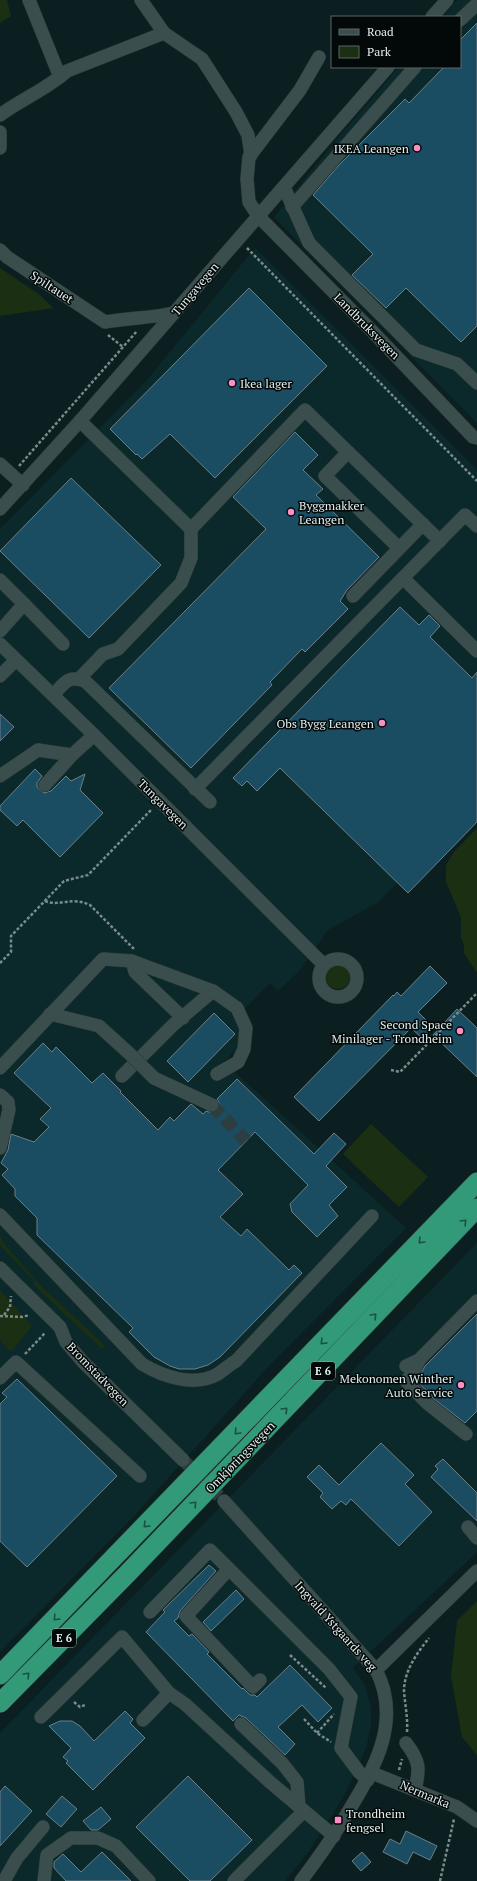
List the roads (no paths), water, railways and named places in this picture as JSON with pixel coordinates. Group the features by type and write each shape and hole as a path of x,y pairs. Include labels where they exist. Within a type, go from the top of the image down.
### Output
{"highway":[{"name":"Omkjøringsvegen","path":"0,1676 477,1182"},
{"name":"Omkjøringsvegen","path":"0,1703 128,1573 477,1208"}],"street":[{"path":"29,0 60,77"},
{"path":"141,0 164,33 202,60 236,112 248,135 251,155"},
{"path":"433,16 447,0"},
{"path":"461,19 477,4"},
{"path":"0,115 17,102 60,77 67,71 164,33"},
{"path":"251,155 300,90 319,57"},
{"name":"Tungavegen","path":"0,509 24,485 387,68"},
{"path":"292,207 414,68"},
{"path":"0,132 0,148"},
{"name":"Landbruksvegen","path":"251,155 249,158 247,179 249,202 258,217 378,336 476,439"},
{"path":"284,187 309,243 416,350 457,364 477,383"},
{"name":"Spiltauet","path":"0,250 7,258 105,322 135,317 150,318 174,313"},
{"path":"79,679 103,654 118,649 181,583 191,558 191,529 305,410 440,541"},
{"path":"80,421 191,529"},
{"path":"348,452 325,476 399,548"},
{"path":"0,464 24,485"},
{"path":"195,789 466,515 477,526"},
{"path":"353,596 423,524"},
{"path":"403,578 477,651"},
{"path":"0,580 63,644"},
{"path":"0,631 24,604"},
{"name":"Tungavegen","path":"0,644 160,800 324,965"},
{"path":"0,676 16,660"},
{"path":"53,695 67,681 75,678 85,682 210,802"},
{"path":"45,785 72,755 94,735"},
{"path":"0,776 38,750 72,755"},
{"path":"134,956 134,972 183,1018"},
{"path":"0,1068 103,959 134,956 213,991 237,1008 246,1028 244,1049 238,1062 217,1074"},
{"path":"122,1076 173,1025 213,991"},
{"path":"50,1014 99,1026 154,1078 212,1105"},
{"path":"0,1095 8,1102 9,1110 0,1148"},
{"path":"0,1215 142,1364 154,1371 170,1377 193,1380 215,1375 236,1361 372,1216"},
{"name":"Bromstadvegen","path":"0,1268 60,1327 66,1342 83,1362 184,1460"},
{"path":"406,1366 418,1360 477,1301"},
{"path":"418,1360 414,1371 406,1381 427,1403 466,1434"},
{"path":"0,1378 16,1362 140,1476"},
{"name":"Ingvald Ystgaards veg","path":"224,1501 376,1670 384,1689 387,1702 387,1717 383,1744 370,1776 334,1836 301,1881"},
{"path":"468,1527 477,1538"},
{"path":"150,1612 210,1550 329,1669 352,1697 341,1748 359,1772 370,1776"},
{"path":"229,1569 186,1616 253,1687 260,1680"},
{"path":"376,1670 477,1571"},
{"path":"41,1717 122,1637 143,1666 169,1693 185,1704 301,1809 334,1836"},
{"path":"143,1720 169,1693"},
{"path":"240,1724 282,1763 297,1782 301,1809"},
{"path":"406,1743 414,1753 419,1766 415,1790"},
{"name":"Nermarka","path":"370,1776 415,1790 457,1807 477,1820"},
{"path":"234,1881 301,1809"},
{"path":"4,1881 17,1858 43,1827"},
{"path":"44,1881 47,1855 71,1838 98,1838 116,1846 149,1881"}],"tunnel":[{"path":"212,1105 246,1141"},
{"path":"183,1460 224,1501"}],"place":[{"name":"IKEA Leangen","path":"417,148"},
{"name":"Ikea lager","path":"232,383"},
{"name":"Byggmakker Leangen","path":"291,512"},
{"name":"Obs Bygg Leangen","path":"382,723"},
{"name":"Second Space Minilager - Trondheim","path":"460,1031"},
{"name":"Mekonomen Winther Auto Service","path":"461,1385"},
{"name":"Trondheim fengsel","path":"338,1820"}]}
